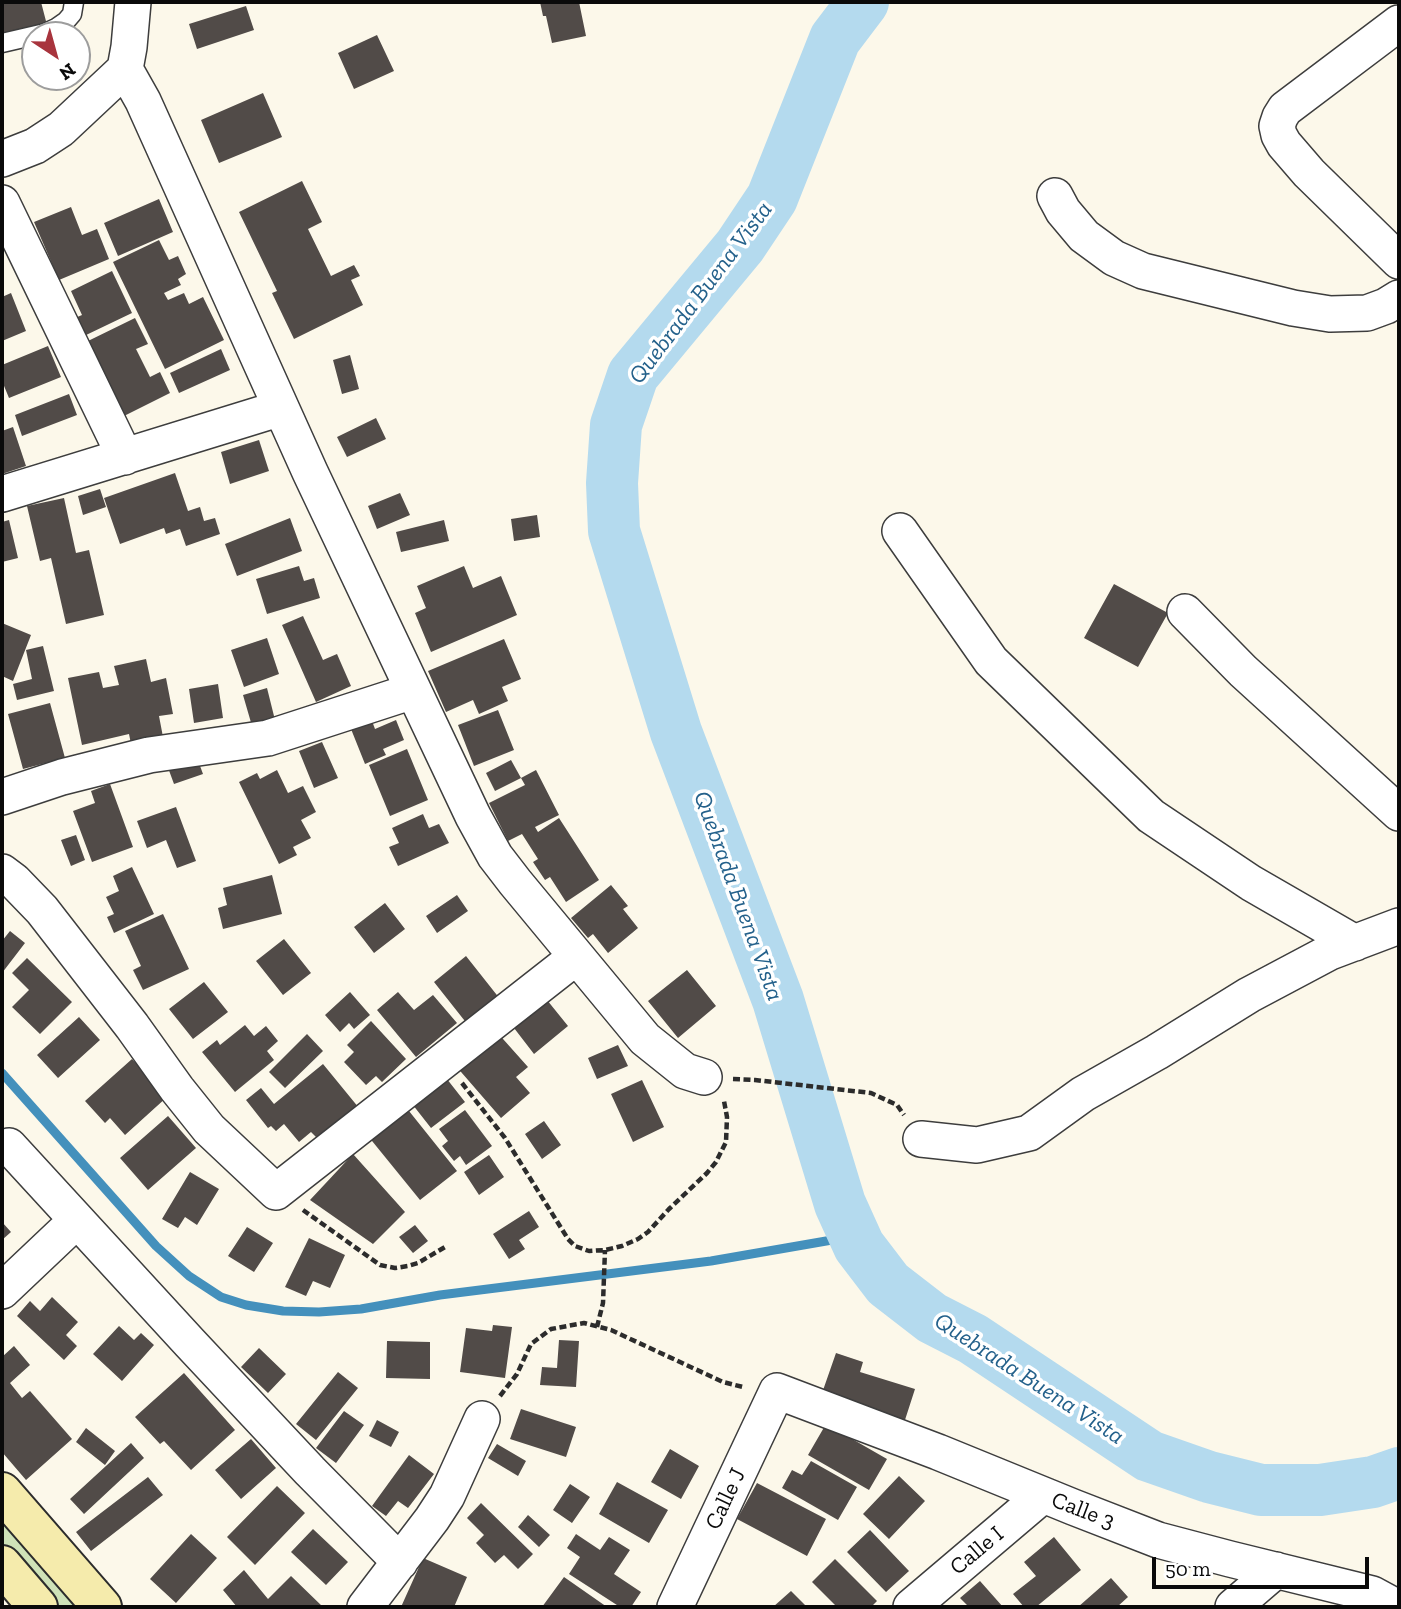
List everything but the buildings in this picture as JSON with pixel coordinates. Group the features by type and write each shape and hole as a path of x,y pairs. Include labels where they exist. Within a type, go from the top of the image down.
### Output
{"main road":[{"path":"2,1492 102,1607"},
{"path":"2,1565 38,1607"}],"street":[{"path":"2,159 35,146 61,130 125,69 132,2"},
{"path":"1399,23 1285,109 1277,126 1284,144 1309,173 1399,261"},
{"path":"125,69 143,101 281,408 467,804 495,856 645,1039 685,1071 713,1084"},
{"path":"1055,196 1084,236 1114,258 1143,271 1330,314 1367,313 1399,298"},
{"path":"2,203 125,457"},
{"path":"2,494 281,408"},
{"path":"900,531 991,661 1152,816 1251,883 1355,943"},
{"path":"1185,612 1282,708 1399,813"},
{"path":"2,797 62,777 149,755 268,738 414,691"},
{"path":"2,872 42,909 209,1129 276,1192 576,957"},
{"path":"921,1139 977,1145 1028,1133 1083,1094 1249,995 1330,952 1399,926"},
{"path":"9,1146 310,1471 400,1562"},
{"path":"2,1291 77,1220"},
{"name":"Calle 3","path":"776,1391 1158,1540 1372,1594 1396,1607"},
{"name":"Calle J","path":"675,1607 776,1391"},
{"path":"365,1607 447,1496 482,1419"},
{"name":"Calle I","path":"911,1607 1043,1495"},
{"path":"1233,1607 1276,1570"}],"lane":[{"path":"2,43 56,28 72,14 74,2"}],"path":[{"path":"445,1060 505,1138 568,1238 575,1246 589,1251 622,1247 638,1240 716,1162 726,1142 728,1130 727,1117 713,1084"},
{"path":"755,1080 871,1093 897,1105 921,1139"},
{"path":"276,1192 380,1265 395,1268 408,1266 445,1247"},
{"path":"597,1327 603,1303 605,1250"},
{"path":"482,1419 517,1374 531,1344 551,1329 583,1323 611,1330 723,1382 749,1389 776,1391"}],"green space":[{"path":"2,1515 82,1607 59,1607 2,1542"}],"waterway":[{"name":"Quebrada Buena Vista","path":"863,2 835,39 772,198 740,246 633,375 616,425 612,483 614,531 676,732 778,1000 840,1204 859,1246 888,1284 932,1318 973,1339 1149,1456 1209,1477 1261,1490 1320,1490 1373,1482 1399,1473"},
{"path":"2,1073 156,1246 189,1276 221,1297 246,1305 283,1311 361,1309 440,1295 711,1261 855,1236"}]}
